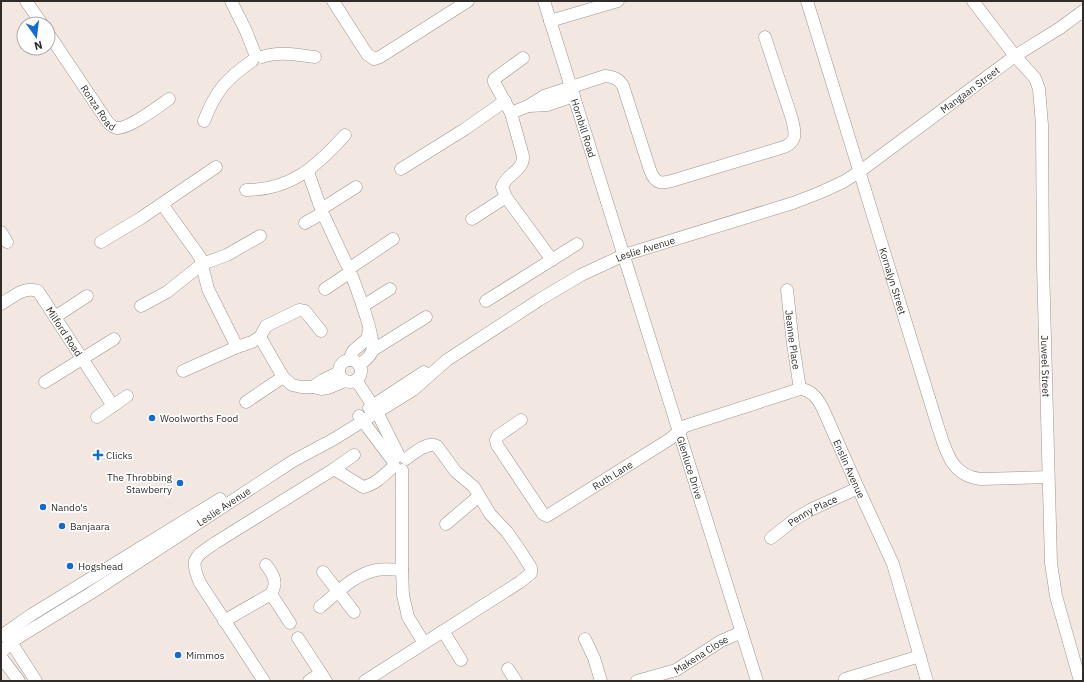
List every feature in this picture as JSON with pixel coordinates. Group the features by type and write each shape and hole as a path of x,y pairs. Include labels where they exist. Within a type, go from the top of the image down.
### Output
{"street":[{"path":"26,1 36,16"},
{"path":"231,1 246,30 256,58"},
{"path":"334,1 366,54 374,59 380,58 468,1"},
{"name":"Hornbill Road","path":"544,1 624,255"},
{"path":"550,21 618,1"},
{"name":"Kornalyn Street","path":"807,1 938,426 952,462 962,472 970,477 1048,477"},
{"name":"Juweel Street","path":"973,1 1038,84 1041,102 1051,563 1053,585 1080,681"},
{"name":"Mangaan Street","path":"859,172 1015,56 1060,28 1083,11"},
{"path":"511,113 528,106 544,96 572,91 606,76 614,77 620,81 625,91 652,175 654,179 659,182 666,183 784,147 789,145 793,140 795,131 792,119 765,37"},
{"name":"Ronza Road","path":"56,45 111,126 117,128 126,126 169,99"},
{"path":"204,121 214,98 224,83 256,58 268,55 284,54 315,57"},
{"path":"523,58 494,79 494,82 511,113 524,161 502,187 506,197 552,260"},
{"path":"401,169 465,129 505,101"},
{"path":"246,190 257,190 276,186 298,178 308,172 324,158 345,135"},
{"path":"101,242 141,218 216,167"},
{"path":"308,172 322,211 350,271 363,306 373,343 370,355 354,362 344,362 340,366 347,377 375,409 399,463 403,595 406,613 424,643"},
{"name":"Leslie Avenue","path":"1,653 4,635 31,615 330,433 375,409 436,365 447,360 539,300 581,276 624,255 793,203 836,186 859,172"},
{"path":"305,223 356,187"},
{"path":"472,219 506,197"},
{"path":"162,204 197,251 208,289 237,347"},
{"path":"141,306 167,292 202,264 235,251 260,236"},
{"path":"325,289 393,239"},
{"path":"486,301 578,244"},
{"name":"Glenluce Drive","path":"624,255 757,681"},
{"name":"Milford Road","path":"1,304 26,289 38,291 113,406"},
{"path":"363,306 390,289"},
{"name":"Jeanne Place","path":"787,290 800,389"},
{"path":"54,317 87,296"},
{"path":"183,371 237,347 252,342 260,337 266,326 302,310 321,331"},
{"path":"372,350 426,317"},
{"path":"260,337 283,376 292,385 301,388 313,387 323,380 360,376 361,370 354,362 353,351 367,339 369,331"},
{"path":"46,382 114,339"},
{"path":"246,402 283,376"},
{"path":"679,431 687,425 800,389"},
{"name":"Enslin Avenue","path":"800,389 808,391 819,401 893,564 928,681"},
{"path":"97,417 127,396"},
{"path":"360,418 399,463"},
{"name":"Ruth Lane","path":"521,420 498,436 496,440 497,445 544,516 548,515 654,449 679,431"},
{"path":"334,469 363,487 374,482 420,449 430,444 435,444 440,448 456,472 472,484 490,514 507,532 531,568 531,573 520,582 365,681"},
{"path":"264,681 198,578 194,564 196,557 215,543 354,455"},
{"name":"Penny Place","path":"771,538 810,510 858,488"},
{"path":"446,524 479,496"},
{"path":"224,620 271,594 274,589 274,578 266,565"},
{"path":"320,607 358,577 381,569 402,570"},
{"path":"323,572 354,612"},
{"path":"271,594 290,624"},
{"path":"443,631 461,660"},
{"name":"Makena Close","path":"637,681 676,670 721,641 742,632"},
{"path":"4,635 36,681"},
{"path":"298,638 324,677 309,681"},
{"path":"585,639 594,658 602,681"},
{"path":"845,679 920,656"},
{"path":"1,657 6,669 19,681"},
{"path":"508,669 516,681"}],"place":[{"name":"Woolworths Food","path":"152,418"},
{"name":"Clicks","path":"98,455"},
{"name":"The Throbbing Stawberry","path":"180,483"},
{"name":"Nando's","path":"43,507"},
{"name":"Banjaara","path":"62,526"},
{"name":"Hogshead","path":"70,566"},
{"name":"Mimmos","path":"178,655"}]}
